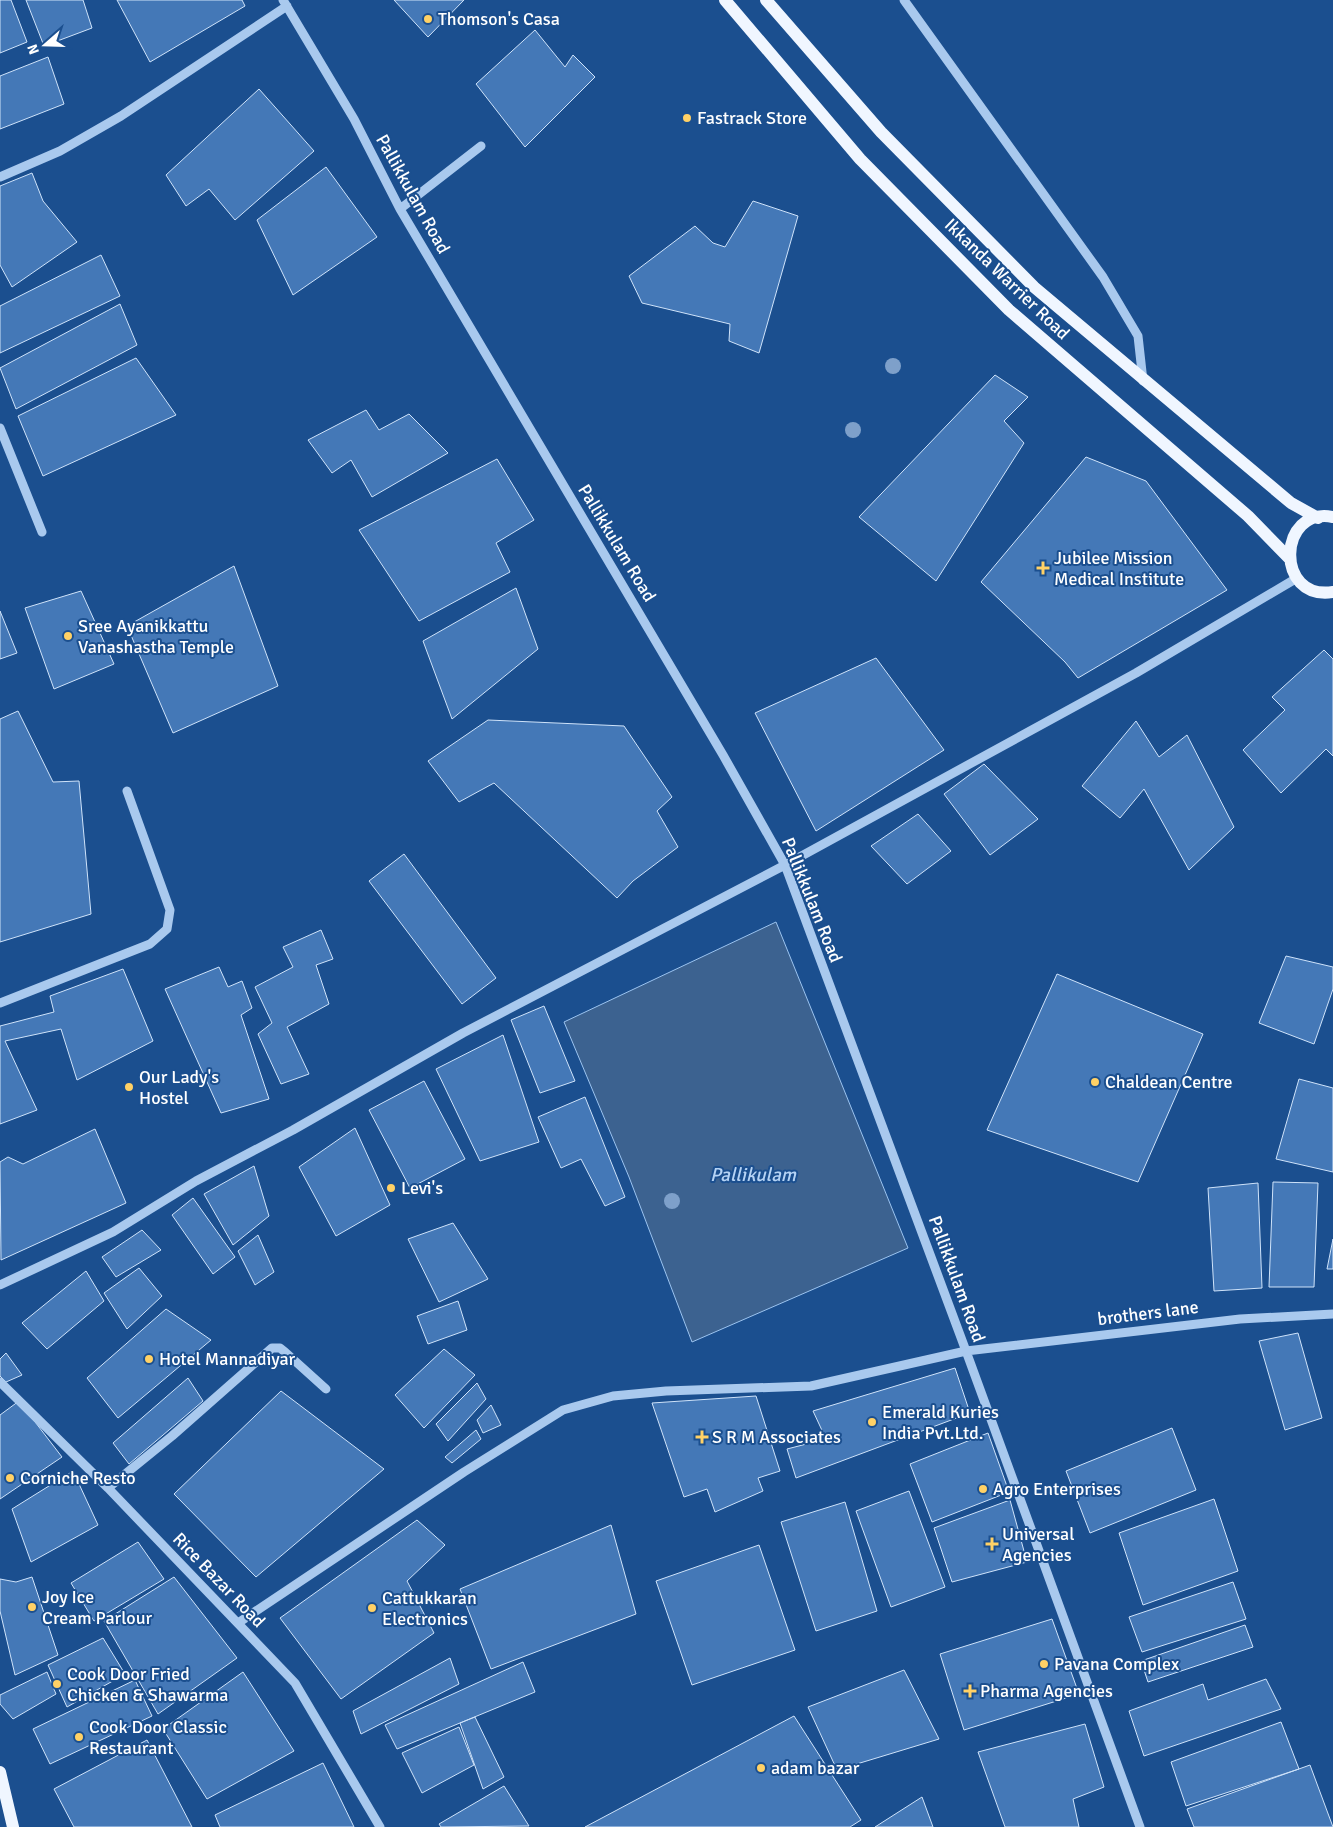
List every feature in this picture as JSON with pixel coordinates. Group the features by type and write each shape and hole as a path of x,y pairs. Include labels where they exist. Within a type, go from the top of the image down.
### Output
{"main road":[{"name":"Ikkanda Warrier Road","path":"725,0 860,159 1010,310 1248,516 1289,558"},
{"name":"Ikkanda Warrier Road","path":"766,0 882,132 1034,287 1143,381 1291,503 1318,518"},
{"path":"1333,517 1318,518 1308,522 1296,533 1290,547 1289,558 1297,578 1306,586 1316,591 1333,592"},
{"path":"0,1772 14,1827"}],"street":[{"path":"904,0 1103,277 1138,336 1143,381"},
{"path":"0,177 60,151 121,116 285,3"},
{"name":"Pallikkulam Road","path":"285,3 354,119 400,209 723,755 784,864 966,1351 1140,1827"},
{"path":"400,209 481,146"},
{"path":"0,428 42,532"},
{"path":"0,1285 113,1232 196,1182 293,1130 463,1033 784,864 1136,673 1297,578"},
{"path":"0,1004 150,944 167,929 170,910 127,791"},
{"name":"brothers lane","path":"238,1624 464,1472 563,1410 613,1396 676,1391 812,1386 966,1351 1240,1319 1333,1314"},
{"path":"108,1488 172,1436 272,1348 280,1348 326,1389"},
{"name":"Rice Bazar Road","path":"0,1382 108,1488 295,1683 380,1827"}],"water":[{"name":"Pallikulam","path":"776,922 908,1248 692,1342 629,1177 564,1022"}],"building":[{"path":"0,0 11,0 27,42 0,53"},
{"path":"26,0 83,0 92,28 44,46"},
{"path":"117,0 242,0 245,6 150,62"},
{"name":"Thomson's Casa","path":"394,0 464,0 428,37"},
{"path":"535,30 565,67 573,55 595,77 525,147 476,84"},
{"path":"48,57 64,104 0,129 0,76"},
{"path":"259,89 314,151 235,220 209,189 186,206 166,175"},
{"path":"326,167 377,237 293,295 257,220"},
{"path":"32,173 43,201 77,242 12,287 0,265 0,186"},
{"path":"753,201 798,216 759,353 729,341 730,324 642,303 629,276 695,226 713,243 725,247"},
{"path":"101,255 120,296 0,353 0,306"},
{"path":"120,304 137,345 16,409 0,368"},
{"path":"136,358 176,415 43,476 18,416"},
{"path":"995,375 1028,397 1004,421 1024,443 936,581 859,517"},
{"path":"366,410 379,430 409,414 448,453 372,497 351,460 332,473 308,440"},
{"path":"1086,457 1146,481 1227,590 1078,678 1065,662 981,582"},
{"path":"497,459 534,520 496,543 510,572 419,621 359,530"},
{"path":"234,566 278,686 173,733 127,626"},
{"path":"516,588 538,649 452,719 423,641"},
{"name":"Sree Ayanikkattu Vanashastha Temple","path":"81,591 114,664 54,689 25,608"},
{"path":"0,611 17,653 0,659"},
{"path":"1324,650 1333,659 1333,756 1326,749 1281,793 1243,750 1285,710 1272,697"},
{"path":"876,658 944,750 816,831 755,713"},
{"path":"18,711 53,782 79,781 91,914 0,942 0,719"},
{"path":"488,720 624,726 672,797 657,811 678,847 633,881 617,898 494,783 459,802 428,761"},
{"path":"1136,721 1159,757 1187,735 1234,827 1189,870 1144,789 1120,818 1082,786"},
{"path":"984,764 1038,819 990,855 944,794"},
{"path":"918,814 951,851 907,884 871,846"},
{"path":"404,854 496,978 462,1004 369,881"},
{"path":"321,930 333,959 316,965 329,1004 287,1027 309,1074 281,1084 258,1034 272,1023 255,987 293,967 283,947"},
{"path":"1286,956 1333,967 1333,989 1314,1044 1259,1023"},
{"path":"219,967 228,987 242,981 252,1008 241,1015 269,1099 221,1113 165,989"},
{"path":"123,969 153,1041 77,1080 61,1029 5,1041 37,1110 0,1124 0,1026 54,1012 50,996"},
{"name":"Chaldean Centre","path":"1057,974 1203,1034 1138,1182 987,1130"},
{"path":"544,1006 575,1081 540,1093 511,1020"},
{"path":"503,1035 539,1142 480,1161 436,1069"},
{"path":"1299,1079 1333,1088 1333,1172 1276,1159"},
{"path":"424,1081 465,1159 410,1188 369,1110"},
{"path":"585,1097 625,1197 605,1206 581,1159 561,1168 538,1117"},
{"path":"355,1128 390,1205 336,1236 299,1167"},
{"path":"95,1129 126,1203 1,1260 0,1162 8,1157 23,1164"},
{"path":"254,1166 269,1216 233,1245 204,1194"},
{"path":"1273,1182 1318,1183 1314,1287 1269,1287"},
{"path":"1258,1183 1262,1288 1214,1291 1208,1188"},
{"path":"193,1198 235,1257 213,1274 172,1215"},
{"path":"453,1223 488,1279 439,1302 408,1239"},
{"path":"142,1230 161,1250 116,1277 102,1257"},
{"path":"258,1235 274,1272 255,1285 238,1251"},
{"path":"1333,1239 1333,1269 1327,1269"},
{"path":"139,1268 162,1296 127,1329 104,1293"},
{"path":"86,1271 104,1301 47,1349 22,1323"},
{"path":"458,1301 467,1330 428,1344 417,1316"},
{"name":"Hotel Mannadiyar","path":"166,1309 211,1340 118,1418 87,1378"},
{"path":"1298,1333 1322,1418 1285,1430 1259,1341"},
{"path":"444,1349 475,1375 424,1428 395,1395"},
{"path":"6,1353 22,1375 6,1382 0,1376 0,1359"},
{"path":"955,1368 970,1413 796,1478 787,1449 826,1439 813,1411"},
{"path":"188,1378 203,1401 129,1464 113,1443"},
{"path":"477,1383 486,1399 448,1441 436,1424"},
{"path":"281,1391 384,1469 256,1577 174,1494"},
{"path":"756,1396 780,1471 758,1478 763,1491 715,1512 707,1489 684,1497 652,1403"},
{"path":"19,1401 62,1457 0,1499 0,1415"},
{"path":"491,1405 501,1425 483,1433 477,1420"},
{"path":"1172,1428 1196,1490 1090,1533 1066,1471"},
{"path":"476,1430 481,1439 452,1463 445,1457"},
{"path":"988,1433 1009,1492 932,1522 910,1464"},
{"path":"73,1471 98,1525 31,1562 12,1509"},
{"path":"909,1491 945,1587 891,1607 856,1511"},
{"path":"1214,1499 1238,1571 1143,1605 1119,1533"},
{"path":"1010,1500 1027,1562 952,1582 934,1528"},
{"path":"845,1502 877,1611 816,1631 781,1522"},
{"path":"417,1520 445,1545 407,1581 434,1633 341,1699 280,1618"},
{"path":"611,1525 636,1614 491,1669 460,1589"},
{"path":"138,1542 164,1579 94,1621 71,1583"},
{"path":"759,1545 795,1650 692,1685 656,1581"},
{"path":"32,1577 58,1655 15,1675 0,1611 0,1579 16,1582"},
{"path":"174,1577 237,1658 158,1714 104,1621"},
{"path":"1233,1582 1246,1619 1142,1652 1129,1617"},
{"path":"1052,1619 1079,1694 964,1730 940,1654"},
{"path":"1245,1625 1253,1647 1148,1682 1141,1661"},
{"path":"103,1638 125,1674 67,1707 48,1665"},
{"path":"450,1658 459,1684 361,1734 353,1711"},
{"path":"523,1662 535,1692 397,1749 385,1725"},
{"path":"904,1670 939,1739 837,1770 808,1707"},
{"path":"47,1672 56,1694 13,1719 0,1704 0,1695"},
{"path":"243,1672 294,1751 207,1799 163,1729"},
{"path":"1266,1679 1281,1709 1144,1756 1129,1711 1203,1684 1208,1700"},
{"path":"135,1680 152,1716 50,1764 33,1729"},
{"name":"adam bazar","path":"794,1716 861,1820 850,1827 585,1827"},
{"path":"475,1717 504,1777 483,1789 460,1723"},
{"path":"1281,1722 1299,1769 1186,1806 1171,1762"},
{"path":"1085,1724 1104,1787 1073,1799 1079,1827 1005,1827 978,1752"},
{"path":"459,1727 474,1765 422,1793 402,1753"},
{"path":"147,1740 192,1827 74,1827 54,1789"},
{"path":"323,1763 354,1827 220,1827 215,1815"},
{"path":"1310,1765 1333,1827 1194,1827 1187,1809"},
{"path":"504,1786 529,1826 441,1827 439,1824"},
{"path":"922,1797 933,1827 875,1827"}],"place":[{"name":"Thomson's Casa","path":"428,19"},
{"name":"Fastrack Store","path":"687,118"},
{"name":"Jubilee Mission Medical Institute","path":"1043,568"},
{"name":"Sree Ayanikkattu Vanashastha Temple","path":"68,636"},
{"name":"Chaldean Centre","path":"1095,1082"},
{"name":"Our Lady's Hostel","path":"129,1087"},
{"name":"Levi's","path":"391,1188"},
{"name":"Hotel Mannadiyar","path":"149,1359"},
{"name":"Emerald Kuries India Pvt.Ltd.","path":"872,1422"},
{"name":"S R M Associates","path":"702,1437"},
{"name":"Corniche Resto","path":"10,1478"},
{"name":"Agro Enterprises","path":"983,1489"},
{"name":"Universal Agencies","path":"992,1544"},
{"name":"Joy Ice Cream Parlour","path":"32,1607"},
{"name":"Cattukkaran Electronics","path":"372,1608"},
{"name":"Pavana Complex","path":"1044,1664"},
{"name":"Cook Door Fried Chicken & Shawarma","path":"57,1684"},
{"name":"Pharma Agencies","path":"970,1691"},
{"name":"Cook Door Classic Restaurant","path":"79,1737"},
{"name":"adam bazar","path":"761,1768"}]}
